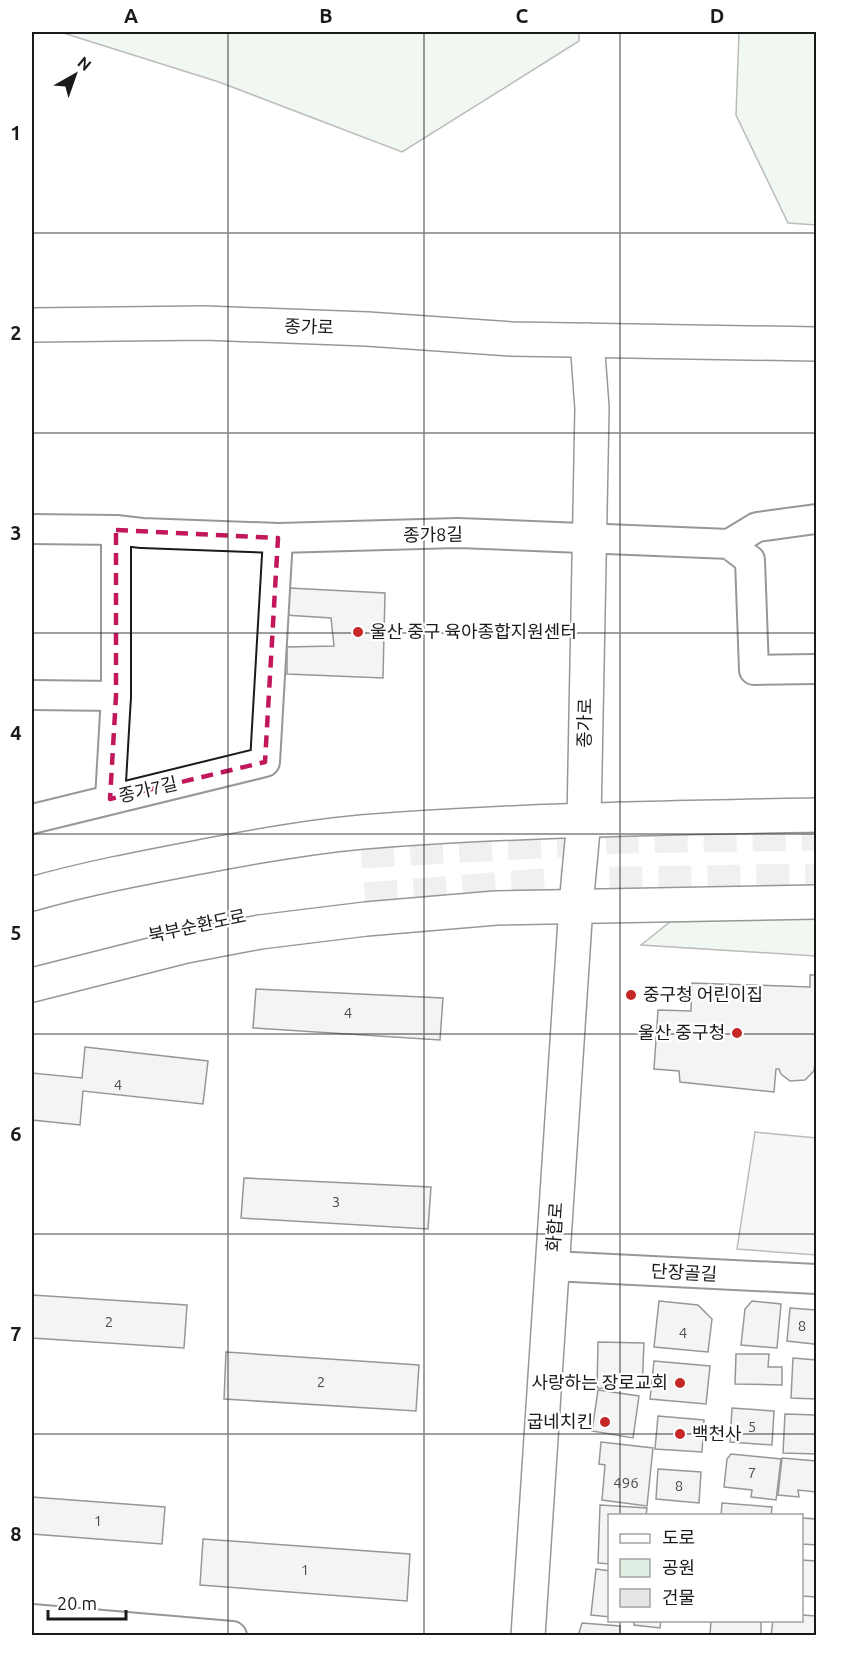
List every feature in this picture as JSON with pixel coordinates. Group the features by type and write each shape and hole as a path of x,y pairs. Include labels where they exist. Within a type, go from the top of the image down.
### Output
{"main road":[{"name":"종가로","path":"32,325 206,323 367,329 512,339 816,344"},
{"name":"종가로","path":"584,820 592,408 587,340"},
{"path":"32,894 66,884 160,864 360,832 584,820 816,815"},
{"name":"화합로","path":"528,1635 576,905 584,820"},
{"path":"32,913 163,883 259,866 361,852"},
{"name":"북부순환도로","path":"32,965 190,926 365,899"},
{"path":"32,985 186,946 260,932 366,919 496,908 816,902"}],"street":[{"path":"816,519 757,526 729,544 750,561 754,670 816,669"},
{"name":"종가8길","path":"32,529 116,530 278,538 458,533 729,544"},
{"path":"110,799 116,696 116,530"},
{"name":"종가7길","path":"32,819 265,762 278,538"},
{"path":"32,695 116,696"},
{"name":"단장골길","path":"552,1266 816,1279"},
{"path":"32,1619 232,1635"}],"highlighted area":[{"path":"116,530 278,538 265,762 110,799 116,696"}],"green space":[{"path":"60,32 579,32 579,41 402,152 219,82"},
{"path":"739,32 816,32 816,225 788,223 736,115"},
{"path":"816,916 816,956 641,945 671,921"}],"shaded area":[{"path":"755,1132 816,1138 816,1255 737,1249"}],"building":[{"name":"울산 중구 육아종합지원센터","path":"289,588 385,593 383,678 287,674 287,647 334,646 331,618 285,615"},
{"name":"울산 중구청","path":"810,975 816,975 816,1055 814,1071 805,1080 790,1081 781,1074 779,1069 776,1069 774,1092 680,1082 679,1071 654,1069 658,1010 691,1011 692,983 810,987"},
{"path":"256,989 443,998 440,1040 253,1028"},
{"path":"85,1047 208,1061 203,1104 83,1091 80,1125 32,1120 32,1073 82,1078"},
{"path":"244,1178 431,1187 428,1229 241,1218"},
{"path":"32,1295 187,1305 184,1348 32,1338"},
{"path":"659,1301 698,1305 712,1319 708,1352 654,1347"},
{"path":"752,1301 781,1304 777,1348 741,1345 745,1309"},
{"path":"790,1308 816,1310 816,1350 814,1344 787,1341"},
{"path":"598,1342 644,1343 642,1389 597,1388"},
{"path":"226,1352 419,1365 416,1411 224,1399"},
{"path":"736,1354 769,1354 768,1367 782,1367 782,1385 735,1384"},
{"path":"793,1358 816,1360 816,1399 791,1398"},
{"name":"사랑하는 장로교회","path":"654,1361 710,1366 706,1404 650,1399"},
{"path":"598,1390 639,1396 633,1438 592,1431"},
{"path":"732,1408 774,1411 772,1445 730,1442"},
{"path":"785,1414 816,1415 816,1454 783,1453"},
{"name":"백천사","path":"658,1416 704,1420 702,1452 655,1449"},
{"path":"601,1442 653,1448 647,1506 602,1500 605,1465 599,1464"},
{"path":"731,1454 781,1459 776,1500 751,1497 752,1490 724,1487 727,1459"},
{"path":"782,1458 816,1461 816,1492 798,1490 799,1497 778,1495"},
{"path":"658,1469 701,1472 699,1503 656,1499"},
{"path":"32,1497 165,1507 162,1544 32,1534"},
{"path":"722,1503 772,1507 771,1514 721,1514"},
{"path":"600,1505 647,1508 646,1514 608,1514 608,1564 598,1563"},
{"path":"803,1518 816,1519 816,1545 803,1544"},
{"path":"203,1539 410,1554 407,1601 200,1585"},
{"path":"803,1560 816,1561 816,1597 803,1596"},
{"path":"596,1569 608,1571 608,1617 591,1615"},
{"path":"803,1615 816,1616 816,1636 771,1636 773,1622 803,1622"},
{"path":"634,1622 661,1622 660,1628 634,1625"},
{"path":"711,1622 761,1622 761,1636 710,1636"},
{"path":"582,1623 620,1626 620,1636 578,1636"}],"tunnel":[{"path":"361,852 622,837 816,834"},
{"path":"365,899 557,884 816,880"}],"place":[{"name":"울산 중구 육아종합지원센터","path":"358,632"},
{"name":"중구청 어린이집","path":"631,995"},
{"name":"울산 중구청","path":"737,1033"},
{"name":"사랑하는 장로교회","path":"680,1383"},
{"name":"굽네치킨","path":"605,1422"},
{"name":"백천사","path":"680,1434"}]}
